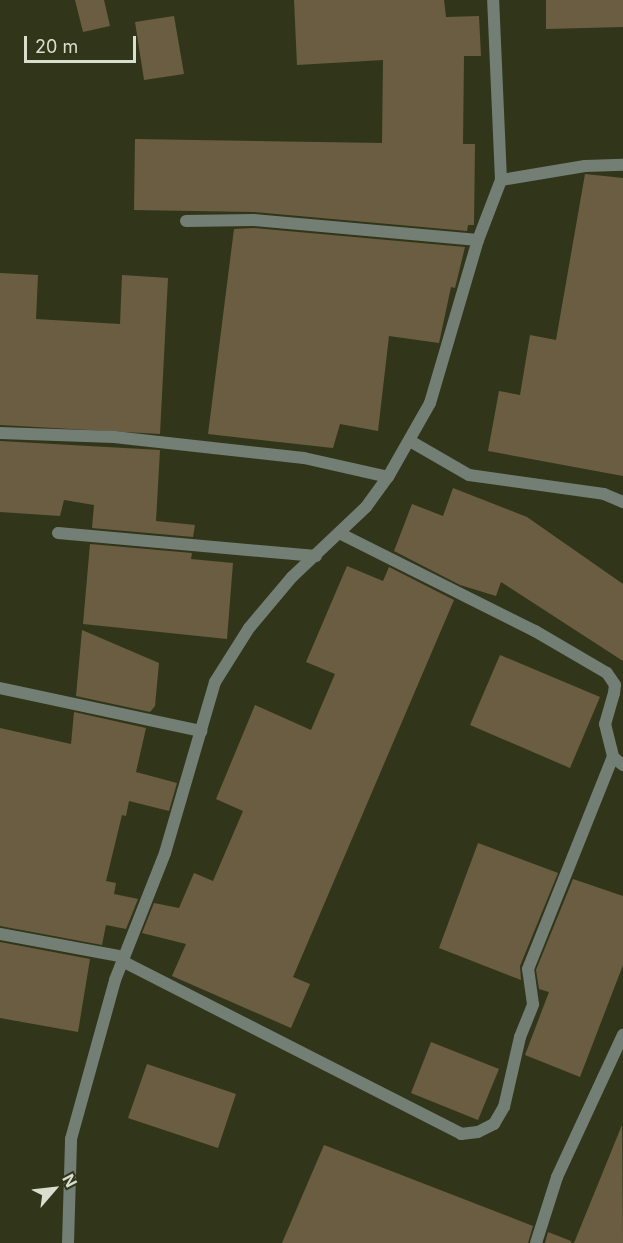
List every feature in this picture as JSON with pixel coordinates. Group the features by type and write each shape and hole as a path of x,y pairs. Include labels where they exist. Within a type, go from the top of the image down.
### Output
{"street":[{"path":"68,1243 71,1139 123,959 165,854 215,682 249,628 316,556 341,534 388,477 430,403 478,240 501,180 494,0"},
{"path":"501,180 585,166 623,165"},
{"path":"186,221 253,220 478,240"},
{"path":"0,433 114,437 304,458 388,477"},
{"path":"410,441 469,475 604,494 623,502"},
{"path":"58,533 316,556"},
{"path":"0,934 123,959 461,1134 478,1132 494,1124 504,1107 520,1037 533,1004 528,969 613,757 605,724 615,685 607,673 535,631 341,534"},
{"path":"0,688 201,731"},
{"path":"613,757 623,765"},
{"path":"536,1243 557,1177 623,1035"}],"building":[{"path":"75,0 104,0 110,26 83,32"},
{"path":"294,0 444,0 446,17 479,16 481,56 464,56 463,144 475,144 474,225 468,225 467,231 254,212 134,210 135,139 382,143 383,60 297,65"},
{"path":"546,0 623,0 623,27 546,29"},
{"path":"174,16 184,74 144,80 135,22"},
{"path":"585,174 623,178 623,476 488,451 499,391 520,395 530,335 556,340"},
{"path":"253,228 465,247 455,288 451,287 439,343 389,336 378,431 340,424 333,448 208,434 234,229"},
{"path":"0,273 38,275 36,319 120,324 122,275 168,278 160,434 0,425"},
{"path":"0,441 160,450 156,521 195,525 193,537 92,528 94,505 64,500 60,516 0,512"},
{"path":"453,488 527,517 623,584 623,661 501,582 496,596 460,585 394,551 412,504 443,516"},
{"path":"90,544 192,553 191,559 233,563 227,639 83,624"},
{"path":"347,566 383,581 389,567 454,600 293,977 310,984 291,1028 172,976 186,944 142,933 154,903 179,908 194,873 213,881 243,811 216,799 255,705 311,730 335,674 306,662"},
{"path":"82,630 159,663 155,706 150,712 76,696"},
{"path":"500,655 600,697 570,768 470,725"},
{"path":"74,712 146,728 136,772 177,783 169,811 129,801 126,816 122,815 106,881 116,883 114,894 138,899 126,929 106,925 102,945 0,926 0,728 71,744"},
{"path":"478,843 558,873 520,966 521,980 439,948"},
{"path":"573,879 623,896 623,965 580,1077 525,1055 549,992 539,989 536,970"},
{"path":"0,942 90,959 78,1032 0,1018"},
{"path":"431,1042 499,1069 478,1120 411,1093"},
{"path":"147,1064 236,1094 218,1148 128,1118"},
{"path":"622,1125 623,1243 574,1243"},
{"path":"324,1145 533,1226 528,1243 282,1243"},
{"path":"548,1232 571,1241 571,1243 545,1243"}]}
